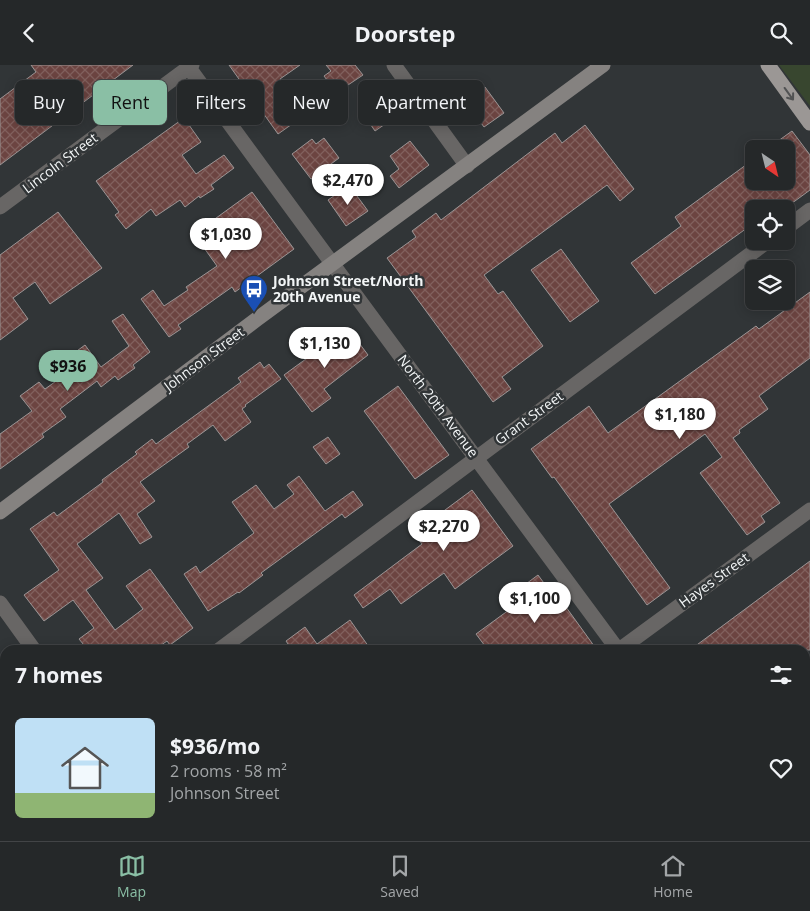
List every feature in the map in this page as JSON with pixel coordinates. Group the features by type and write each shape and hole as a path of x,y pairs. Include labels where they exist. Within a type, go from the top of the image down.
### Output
{"main road":[{"path":"768,65 810,123"}],"street":[{"path":"394,65 467,166"},
{"name":"Johnson Street","path":"0,512 603,65"},
{"name":"Lincoln Street","path":"0,207 189,66"},
{"name":"North 20th Avenue","path":"189,66 332,265 614,645"},
{"path":"795,221 810,210"},
{"name":"Grant Street","path":"226,645 756,250"},
{"name":"Hayes Street","path":"625,645 810,510"},
{"path":"0,603 30,645"}],"green space":[{"path":"779,65 810,65 810,106"}],"building":[{"path":"31,65 133,65 113,80 93,80 93,95 83,103 83,80 25,80 36,72"},
{"path":"229,65 300,65 281,80 274,80 274,125 291,125 278,134 264,114 264,80 240,80"},
{"path":"326,65 355,65 363,75 348,85 348,80 327,80 324,76 331,71"},
{"path":"15,88 15,125 53,125 0,165 0,99"},
{"path":"484,88 504,113 484,127 483,125"},
{"path":"177,123 177,125 189,125 201,142 182,155 196,174 224,155 234,168 211,185 214,189 200,198 199,196 185,207 180,200 156,216 151,209 126,229 115,215 119,212 96,181"},
{"path":"371,125 384,125 375,131"},
{"path":"585,125 634,189 620,201 607,185 484,275 498,294 503,291 543,346 502,377 511,389 493,402 387,258 416,237 412,231 436,213 441,220 555,133 562,143"},
{"path":"792,131 810,155 810,190 795,201 745,200 745,229 655,294 631,263 681,226 675,217 745,166 745,190 795,190 795,140 780,140"},
{"path":"324,138 339,158 311,179 292,154 312,139 316,144"},
{"path":"410,141 429,165 399,188 390,176 399,169 390,156"},
{"path":"349,185 368,211 346,226 328,200"},
{"path":"252,192 294,249 235,292 232,287 178,325 181,329 169,337 141,299 153,290 164,306 188,290 186,287 217,266 194,234"},
{"path":"58,212 102,268 50,304 35,282 13,298 28,319 0,340 0,255"},
{"path":"561,249 599,301 570,322 531,270"},
{"path":"810,292 810,358 759,396 768,409 739,430 740,433 733,438 780,503 761,516 765,522 747,535 700,473 722,457 705,434 609,504 670,588 647,605 554,477 552,478 531,449 589,406 608,433 756,326 759,329 785,310 795,310 795,303"},
{"path":"123,314 150,352 133,365 135,368 118,380 115,376 101,387 97,381 60,409 66,417 42,434 44,437 0,469 0,434 32,411 20,396 39,382 45,389 73,369 66,359 85,345 101,367 129,346 112,321"},
{"path":"348,328 368,355 324,389 331,398 312,412 284,375"},
{"path":"260,362 264,368 269,364 281,379 245,405 242,409 251,422 225,441 213,425 187,444 189,447 140,482 155,501 137,514 152,537 140,544 119,513 77,544 103,578 86,590 115,630 143,609 126,586 150,569 193,628 170,645 167,641 161,645 84,645 79,639 94,628 73,600 44,621 24,595 59,570 30,529 54,512 57,516 103,482 102,480 137,454 135,452 152,439 156,444 241,382 238,378"},
{"path":"398,386 449,455 415,479 364,411"},
{"path":"328,437 340,454 326,464 313,447"},
{"path":"299,476 325,511 353,491 363,505 345,518 342,514 261,573 263,575 239,593 208,611 184,574 196,566 200,573 254,533 232,502 256,485 274,509 294,494 287,485"},
{"path":"472,490 513,546 455,589 444,573 401,604 390,589 363,608 354,595 422,544 414,533"},
{"path":"810,561 810,645 697,645"},
{"path":"538,575 555,598 558,596 593,645 484,645 476,634 513,607 507,598"},
{"path":"350,620 368,645 289,645 286,641 305,627 317,644"}],"place":[{"name":"Johnson Street/North 20th Avenue","path":"254,313"}]}
